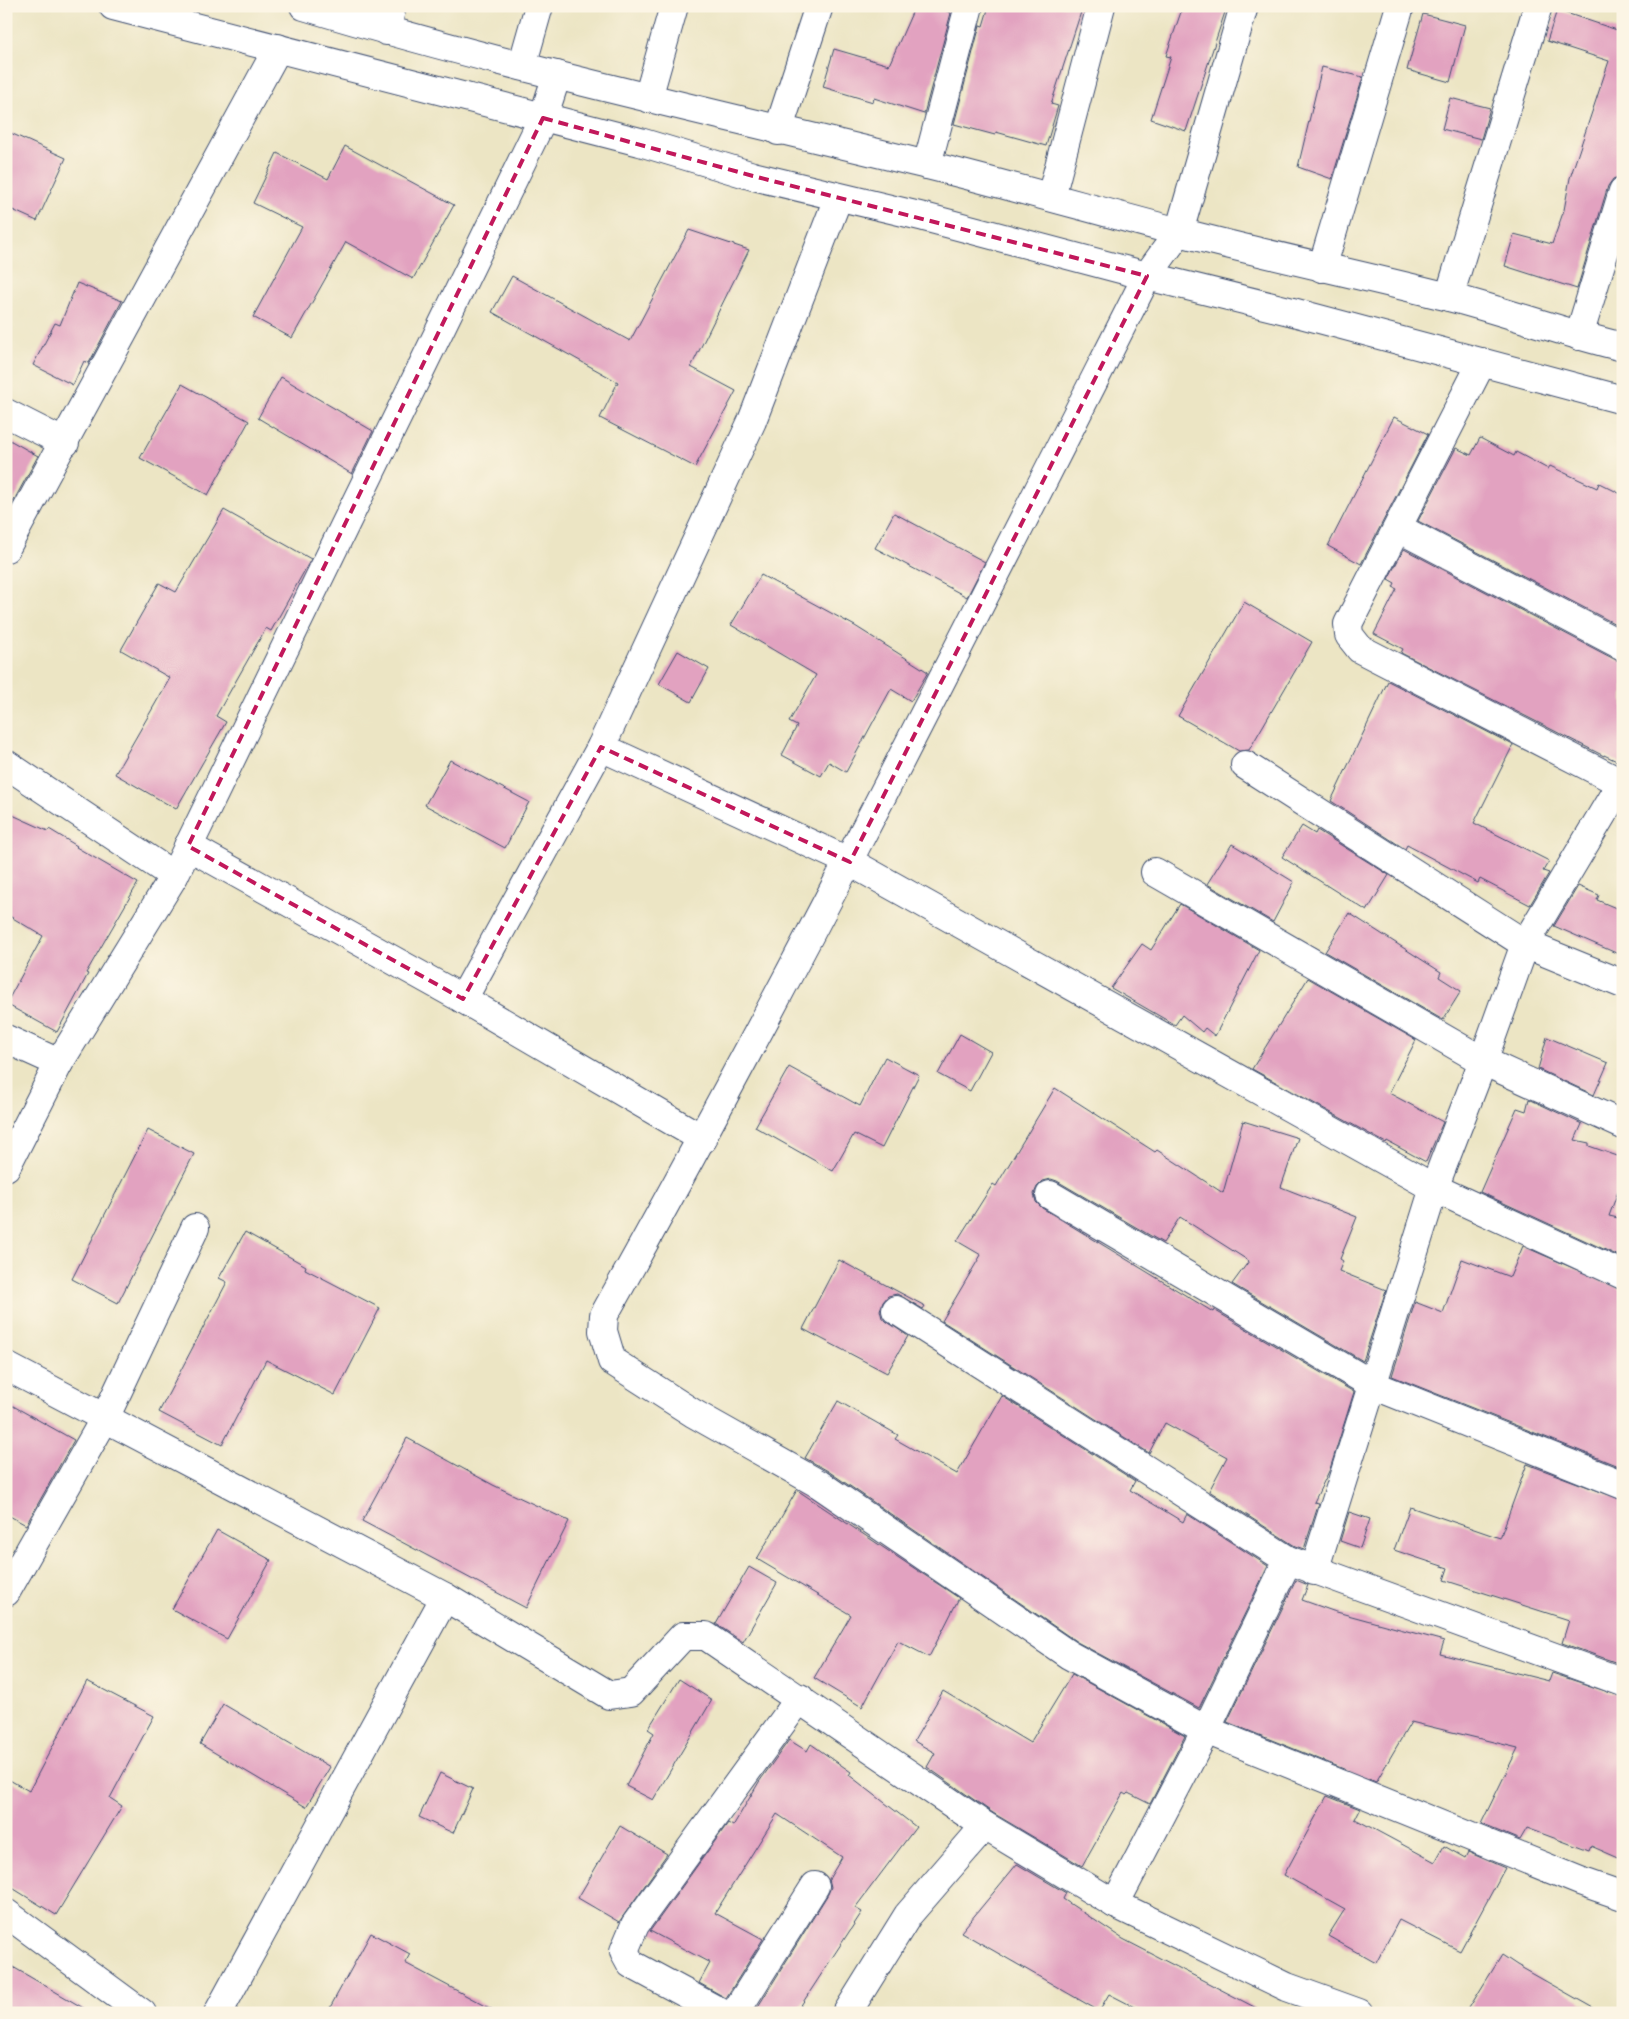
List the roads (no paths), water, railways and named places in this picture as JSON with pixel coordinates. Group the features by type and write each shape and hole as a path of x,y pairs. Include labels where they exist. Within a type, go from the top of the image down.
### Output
{"street":[{"path":"113,6 640,142 753,176 838,198 924,217 1623,400"},
{"path":"304,6 389,19 522,66 778,131 927,165 1322,268 1449,297 1579,336 1623,347"},
{"path":"522,66 539,6"},
{"path":"648,98 674,6"},
{"path":"778,131 819,6"},
{"path":"927,165 969,6"},
{"path":"1051,197 1101,6"},
{"path":"1244,6 1179,232 1147,276 850,862 703,1139 604,1315 603,1331 612,1361 693,1413 819,1484 1069,1655 1206,1730 1580,1881 1623,1896"},
{"path":"1322,268 1400,6"},
{"path":"1449,297 1538,6"},
{"path":"6,548 278,48"},
{"path":"6,1168 59,1063 174,876 544,118 557,75"},
{"path":"1579,336 1623,191"},
{"path":"464,999 601,747 752,421 838,198"},
{"path":"1314,1571 1434,1188 1483,1062 1525,944 1622,783 1360,649 1349,636 1348,624 1482,362"},
{"path":"6,413 64,443"},
{"path":"1398,528 1623,646"},
{"path":"601,747 850,862 1434,1188 1623,1275"},
{"path":"6,764 174,876"},
{"path":"1244,765 1525,944 1623,984"},
{"path":"188,846 464,999 703,1139"},
{"path":"1155,872 1483,1062 1623,1125"},
{"path":"6,1038 59,1063"},
{"path":"1050,1195 1372,1386 1623,1485"},
{"path":"6,1592 105,1418 195,1228"},
{"path":"896,1310 1288,1560 1623,1682"},
{"path":"6,1366 445,1597 608,1695 631,1692 683,1636 706,1636 800,1698 985,1826 1115,1904 1287,1987 1359,2013"},
{"path":"1115,1904 1206,1730 1288,1560"},
{"path":"218,2013 445,1597"},
{"path":"722,2013 631,1964 624,1951 636,1925 800,1698"},
{"path":"847,2013 908,1915 985,1826"},
{"path":"735,2013 815,1886"},
{"path":"6,1913 142,2013"}]}
